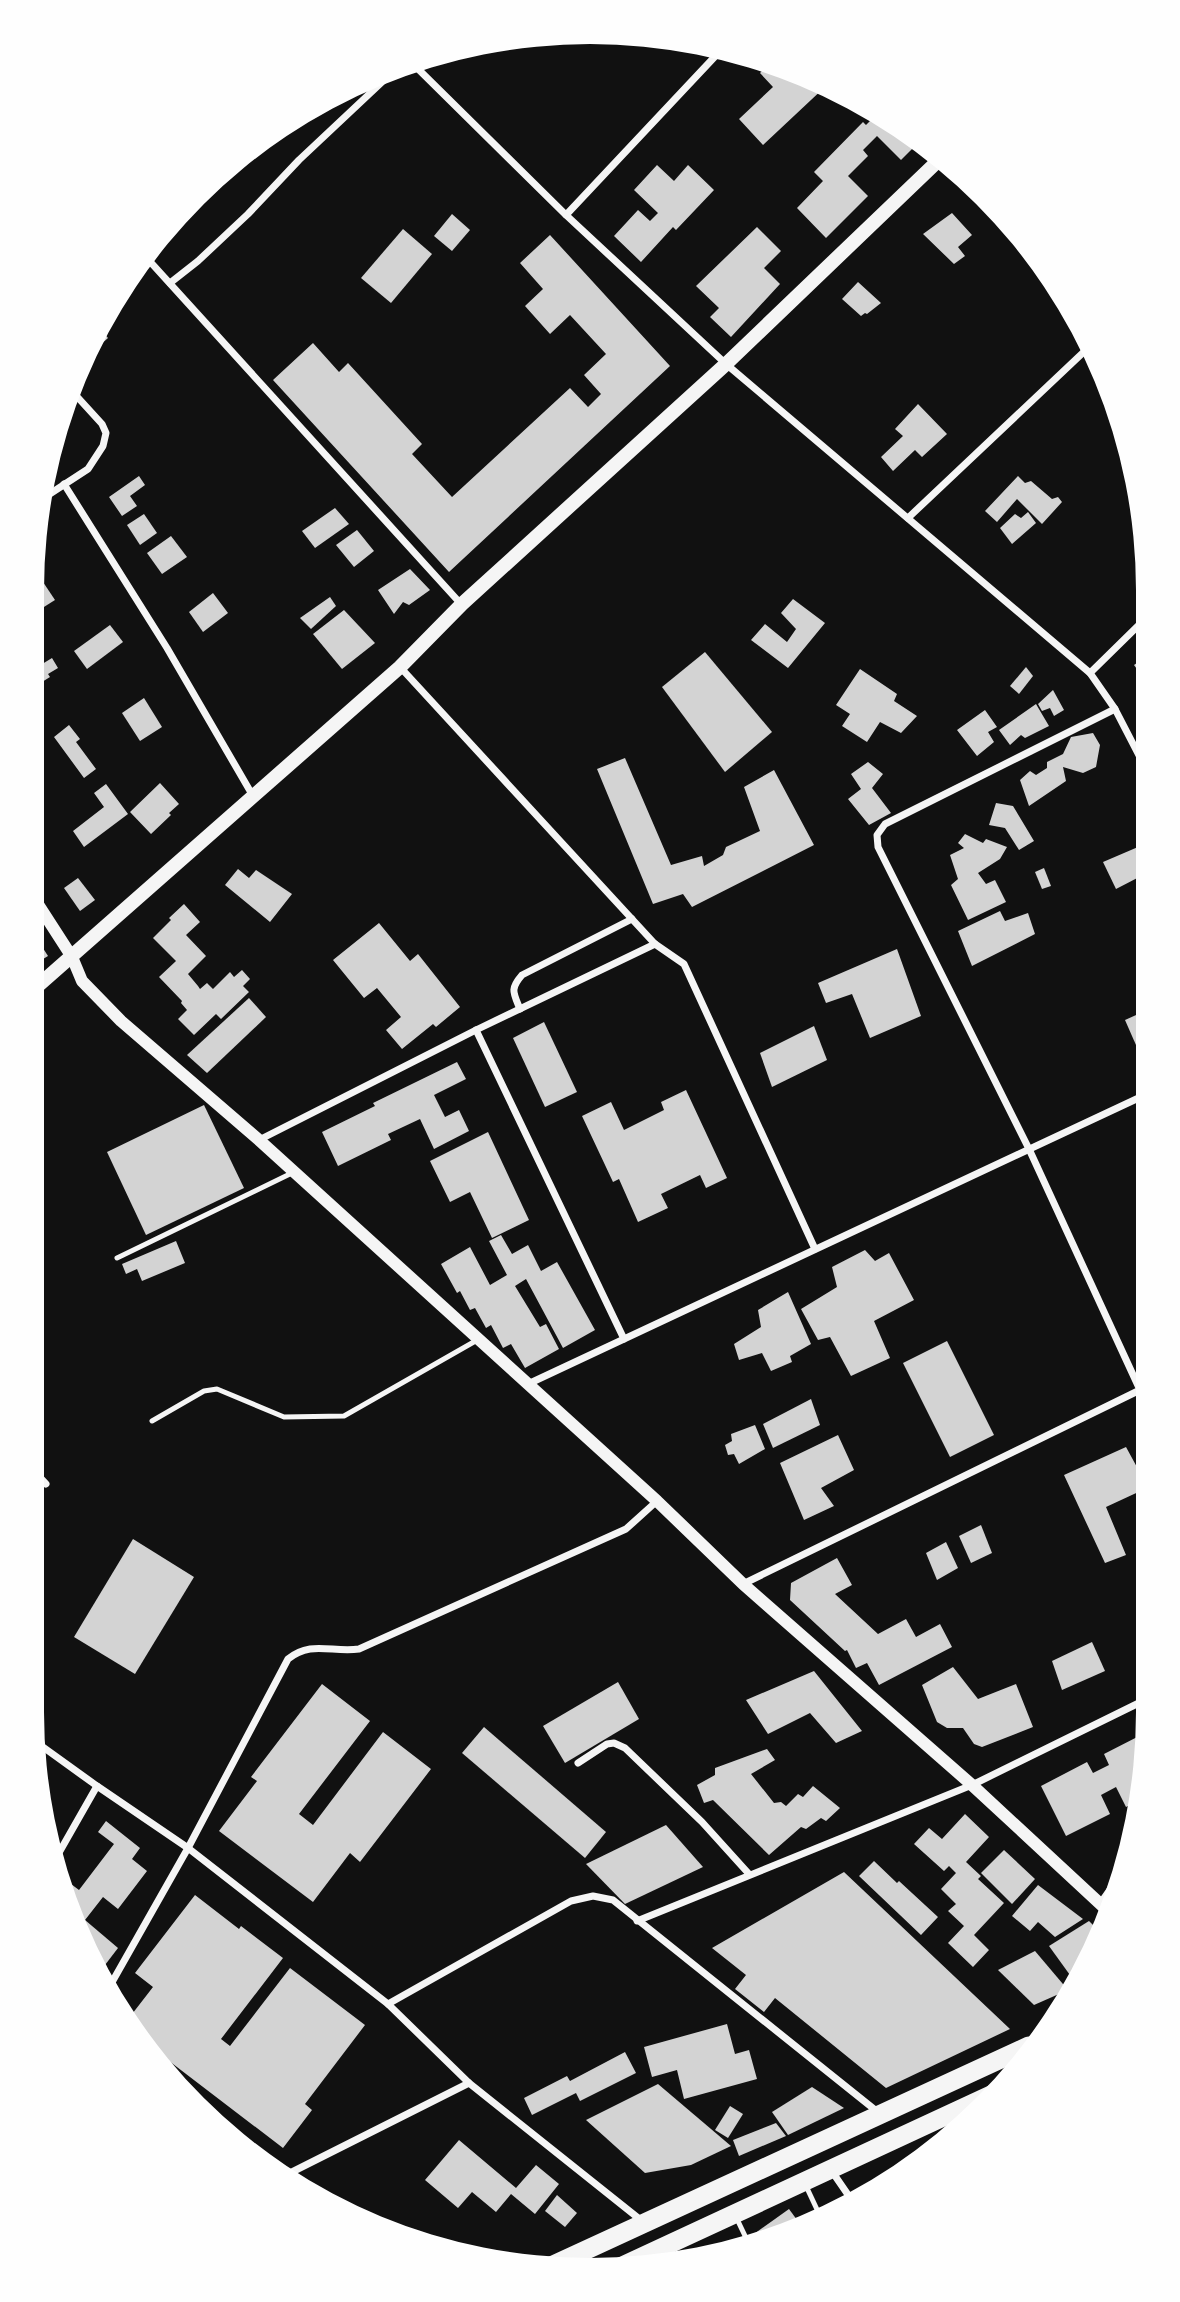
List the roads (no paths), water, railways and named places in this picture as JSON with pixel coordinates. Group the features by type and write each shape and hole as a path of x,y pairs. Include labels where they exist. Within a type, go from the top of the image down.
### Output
{"highway":[{"path":"569,2257 1018,2051"},
{"path":"646,2255 830,2168 964,2109"}],"main road":[{"path":"44,981 400,667 462,604 726,364 933,165"}],"street":[{"path":"566,215 714,58"},
{"path":"420,71 566,215 726,364 1090,673 1115,709 1136,750"},
{"path":"170,283 248,214 299,160 377,87"},
{"path":"152,264 462,604"},
{"path":"908,518 1082,353"},
{"path":"53,492 88,469 103,446 106,433 102,424 79,398"},
{"path":"64,484 167,649 253,796"},
{"path":"1090,673 1136,628"},
{"path":"400,667 655,944 684,964 815,1249"},
{"path":"1115,709 885,824 877,835 878,847 1029,1149 1136,1381"},
{"path":"44,914 72,957 82,981 121,1021 259,1140 657,1501 743,1584 972,1785 1101,1905"},
{"path":"520,1009 513,985 522,975 632,919"},
{"path":"259,1140 476,1030 655,944"},
{"path":"476,1030 624,1339"},
{"path":"528,1384 1136,1099"},
{"path":"743,1584 1136,1392"},
{"path":"114,1979 188,1848 288,1659 308,1648 346,1651 359,1649 626,1529 657,1501"},
{"path":"637,1921 972,1785 1136,1704"},
{"path":"578,1763 607,1744 614,1743 625,1748 702,1822 749,1874"},
{"path":"45,1749 188,1848 387,2004 470,2083 644,2222"},
{"path":"61,1849 97,1786"},
{"path":"387,2004 571,1902 593,1896 614,1900 881,2115"},
{"path":"295,2171 470,2083"},
{"path":"830,2168 847,2194"}],"lane":[{"path":"117,1258 294,1172"},
{"path":"152,1421 204,1391 218,1389 284,1417 344,1416 479,1339"},
{"path":"803,2181 817,2209"},
{"path":"734,2215 745,2236"}]}
